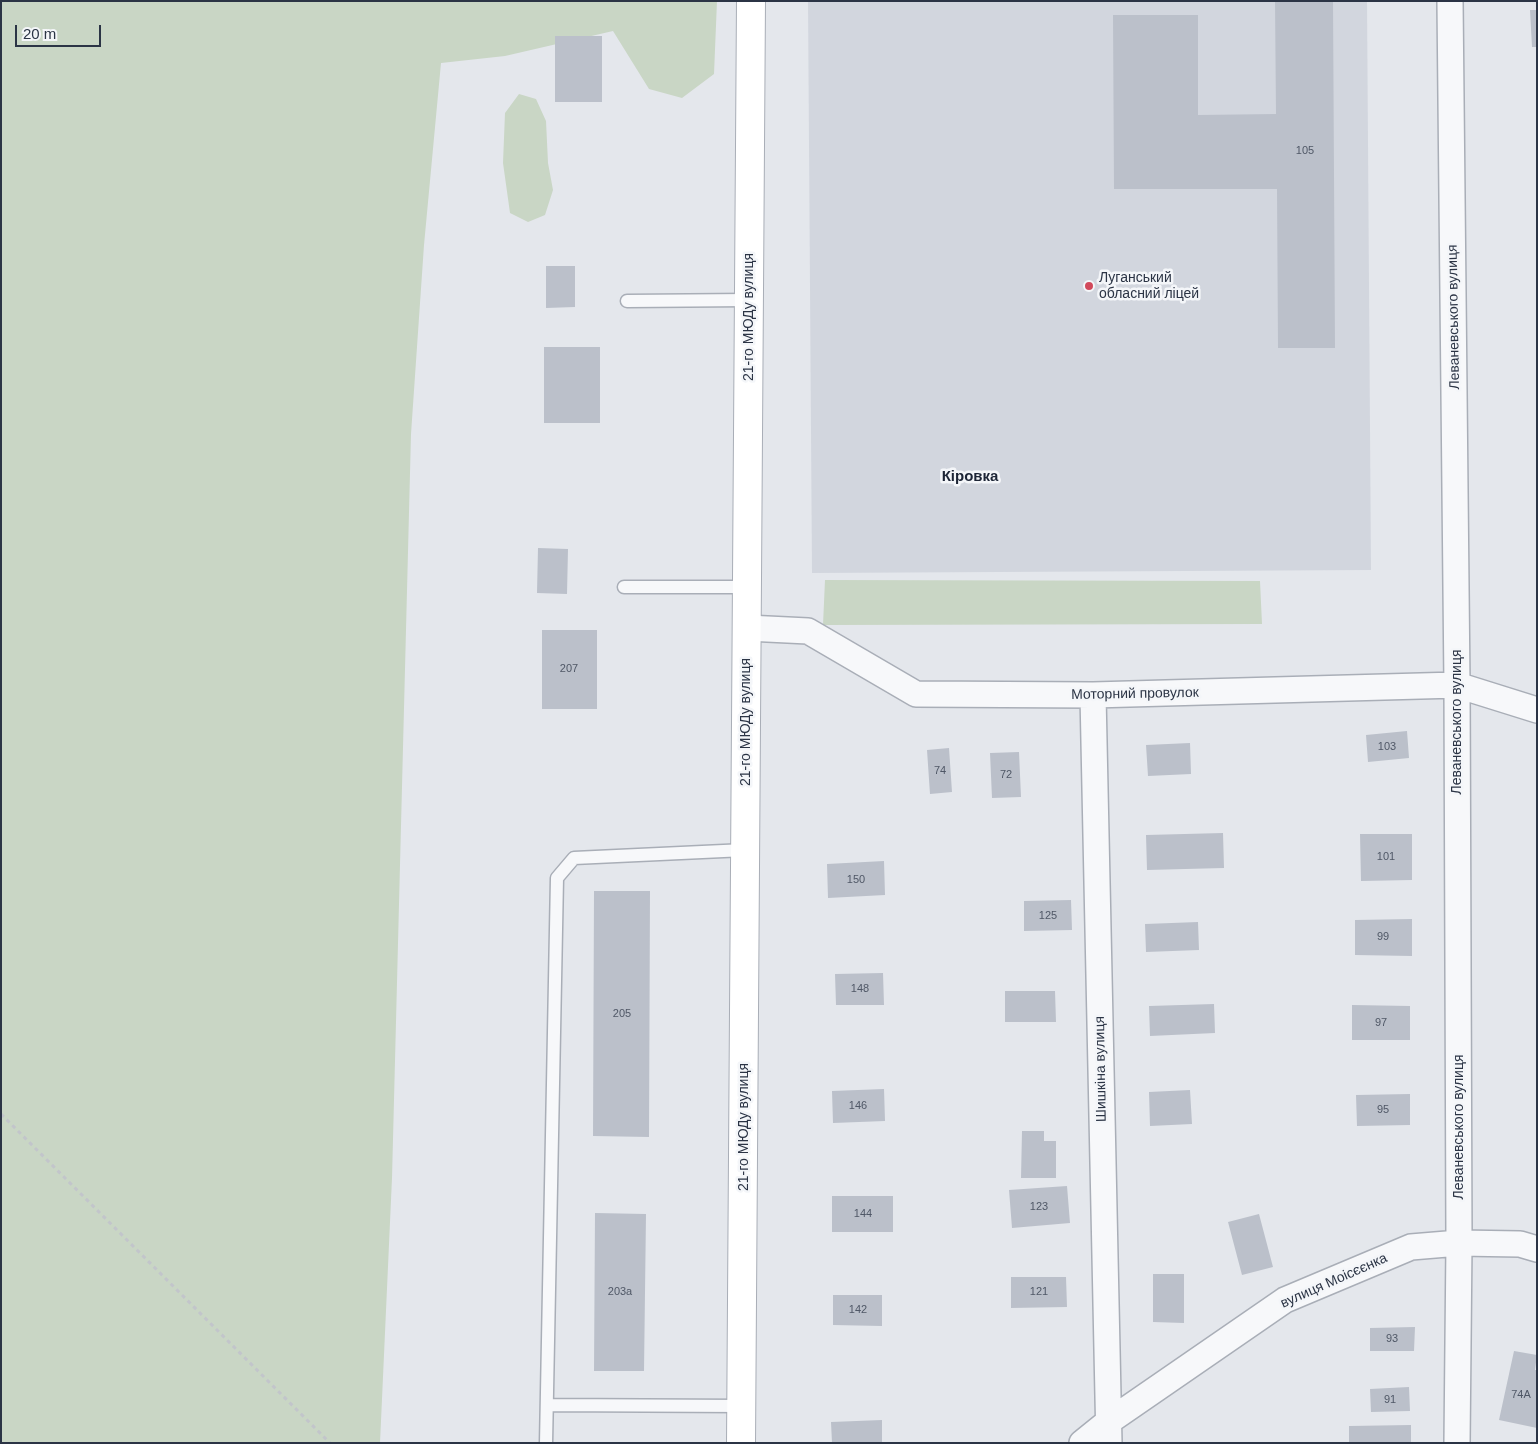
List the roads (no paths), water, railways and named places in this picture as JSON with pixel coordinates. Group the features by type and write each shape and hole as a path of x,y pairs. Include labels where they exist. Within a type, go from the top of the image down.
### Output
{"street":[{"name":"21-го МЮДу вулиця","path":"741,1443 751,1"},
{"name":"Леваневського вулиця","path":"1450,1 1460,1244 1457,1443"},
{"name":"Моторний провулок","path":"747,628 808,631 916,694 1093,695 1457,685 1537,710"},
{"name":"Шишкіна вулиця","path":"1093,695 1108,1432"},
{"name":"вулиця Моісєєнка","path":"1082,1443 1108,1432 1285,1300 1411,1247 1460,1244 1520,1244 1537,1249"}],"lane":[{"path":"627,301 749,300"},
{"path":"624,587 747,587"},
{"path":"546,1443 557,878 574,858 745,850"},
{"path":"547,1405 742,1406"}],"place":[{"name":"Луганський обласний ліцей","path":"1089,286"}],"district":[{"name":"Кіровка","path":"970,477"}]}
